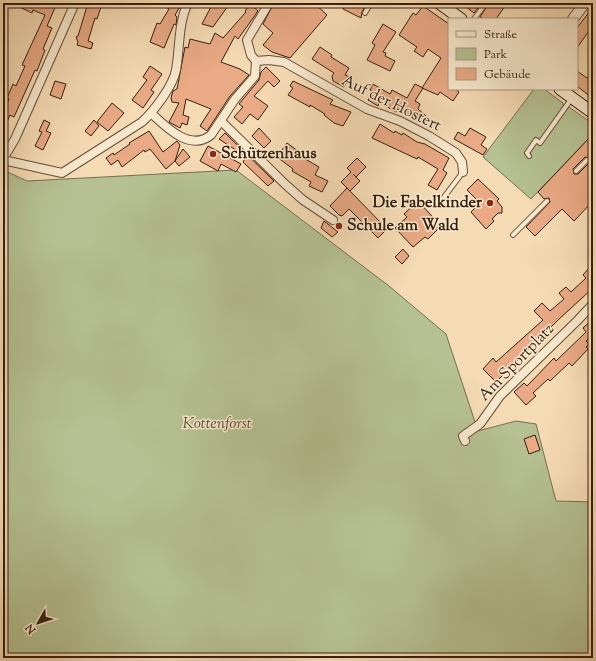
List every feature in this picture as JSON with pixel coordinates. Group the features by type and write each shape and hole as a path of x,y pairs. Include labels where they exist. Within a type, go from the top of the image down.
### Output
{"main road":[{"path":"439,3 460,18"},
{"path":"561,90 593,113"}],"street":[{"path":"75,3 15,139 3,160 62,173 142,122 151,114 176,72 181,30 188,3"},
{"path":"151,114 180,136 191,141 206,139 211,135 255,76 256,61 251,55 247,40 269,3"},
{"path":"574,18 585,3"},
{"name":"Auf der Hostert","path":"256,61 269,60 284,62 367,109 400,121 429,136 456,153 462,162 463,172"},
{"path":"221,121 297,194 333,220"},
{"name":"Am Sportplatz","path":"465,441 463,436 480,424 500,396 593,304"}],"lane":[{"path":"365,12 371,3"},
{"path":"475,18 486,3"},
{"path":"529,156 527,153 533,143 536,140 540,143 572,98"},
{"path":"576,171 587,160"},
{"name":"Auf der Hostert","path":"438,205 463,172"},
{"path":"512,235 547,201"}],"green space":[{"path":"533,90 545,90 563,103 563,105 567,108 569,107 593,124 593,134 531,199 483,157"},
{"name":"Kottenforst","path":"3,170 27,181 236,170 389,286 446,334 478,431 516,421 536,424 556,501 593,502 593,658 3,658"}],"building":[{"path":"11,3 57,3 47,26 52,28 43,49 45,50 37,71 35,70 14,117 10,115 3,131 3,113 9,99 7,98 13,84 16,86 25,66 22,65 45,15 33,10 32,13"},
{"path":"88,3 99,3 98,6 101,7 97,19 95,18 88,41 93,43 91,49 77,45 78,42 76,37 78,36"},
{"path":"158,3 182,3 175,15 177,17 176,25 174,24 164,48 150,42 157,23 160,24 169,9"},
{"path":"213,3 230,3 213,27 202,24"},
{"path":"274,3 314,3 327,15 290,58 272,52 263,45 273,33 263,24"},
{"path":"346,3 367,3 362,12 361,18 343,9"},
{"path":"461,3 482,3 474,13"},
{"path":"489,3 507,3 497,18 480,17"},
{"path":"250,4 258,11 238,39 235,36 221,62 240,69 249,75 230,96 207,131 200,126 211,109 186,99 183,115 189,117 187,125 182,123 180,128 169,122 179,103 172,102 171,98 173,91 177,89 185,47 188,48 190,39 210,44 215,33 223,38 246,12 245,11"},
{"path":"423,6 448,23 448,90 456,90 459,92 453,101 440,92 438,95 422,88 441,58 428,49 423,57 414,51 417,47 399,35 413,13 416,15"},
{"path":"593,7 593,25 578,47 578,27"},
{"path":"383,24 396,32 383,52 386,53 385,56 395,61 390,71 367,60 375,45 372,43"},
{"path":"320,47 332,55 331,57 349,68 345,75 350,77 344,87 333,81 332,76 334,73 312,59"},
{"path":"150,66 162,74 151,90 154,92 143,108 132,100 147,80 143,77"},
{"path":"266,67 280,81 274,87 268,81 254,96 268,106 258,120 250,114 242,124 234,117 243,107 239,104 259,80 261,72"},
{"path":"593,71 593,99 578,87 578,72 587,78"},
{"path":"55,81 66,84 61,99 50,95"},
{"path":"293,81 333,100 330,104 351,112 343,126 334,123 324,115 325,114 310,105 310,107 288,95 293,88 290,86"},
{"path":"373,84 390,94 392,90 407,98 415,84 423,88 415,101 420,104 418,109 426,116 415,113 412,118 397,109 396,112 379,102 378,106 368,100 373,92 370,90"},
{"path":"112,103 124,113 108,131 97,122"},
{"path":"44,120 50,123 46,131 51,133 43,150 35,146 42,132 39,131"},
{"path":"94,120 99,126 91,136 85,131"},
{"path":"380,124 394,133 395,131 402,135 403,133 417,142 425,144 449,158 443,170 447,173 437,190 428,185 438,169 418,157 417,159 372,138"},
{"path":"259,128 271,141 264,148 252,136"},
{"path":"470,128 486,137 481,145 487,149 483,155 454,139 458,132 465,136"},
{"path":"149,131 163,152 177,141 180,145 175,161 166,169 150,149 145,152 144,150 122,167 118,160 111,165 106,158 113,153 114,155 130,144 129,143"},
{"path":"225,133 274,181 268,186 243,162 246,157 219,139"},
{"path":"593,134 593,201 574,221 562,209 535,236 526,227 550,202 549,198 544,199 538,192","holes":["585,157 590,158 590,162 578,174 574,174 573,169"]},
{"path":"287,143 302,154 300,156 319,167 315,175 328,181 322,192 309,186 311,182 292,171 293,169 277,157"},
{"name":"Schützenhaus","path":"208,146 241,164 236,172 221,164 218,171 200,161"},
{"path":"183,149 190,157 179,166 175,161"},
{"path":"357,158 366,167 356,177 360,181 350,191 341,182 351,172 347,168"},
{"name":"Die Fabelkinder","path":"478,179 499,199 497,201 502,207 502,213 498,213 492,219 494,221 486,229 471,212 480,203 467,190"},
{"path":"347,188 387,229 378,238 349,209 342,216 330,206"},
{"path":"418,201 441,226 428,239 425,237 413,247 395,228 407,217 404,214"},
{"path":"324,221 338,232 332,237 321,228"},
{"path":"403,249 409,256 402,264 395,257"},
{"path":"589,268 593,272 593,288 558,320 496,382 483,369 493,358 496,362 543,320 534,311 542,303 550,311 564,299 559,293 566,287 571,292 586,278 583,275"},
{"path":"593,319 593,339 591,337 586,341 589,344 586,347 588,349 572,366 569,363 550,381 548,379 533,393 536,396 526,405 514,392 524,383 527,386 554,358 556,361 586,332 583,328"},
{"path":"535,435 540,450 529,454 524,439"}],"place":[{"name":"Schützenhaus","path":"213,154"},
{"name":"Die Fabelkinder","path":"490,203"},
{"name":"Schule am Wald","path":"339,226"}]}
